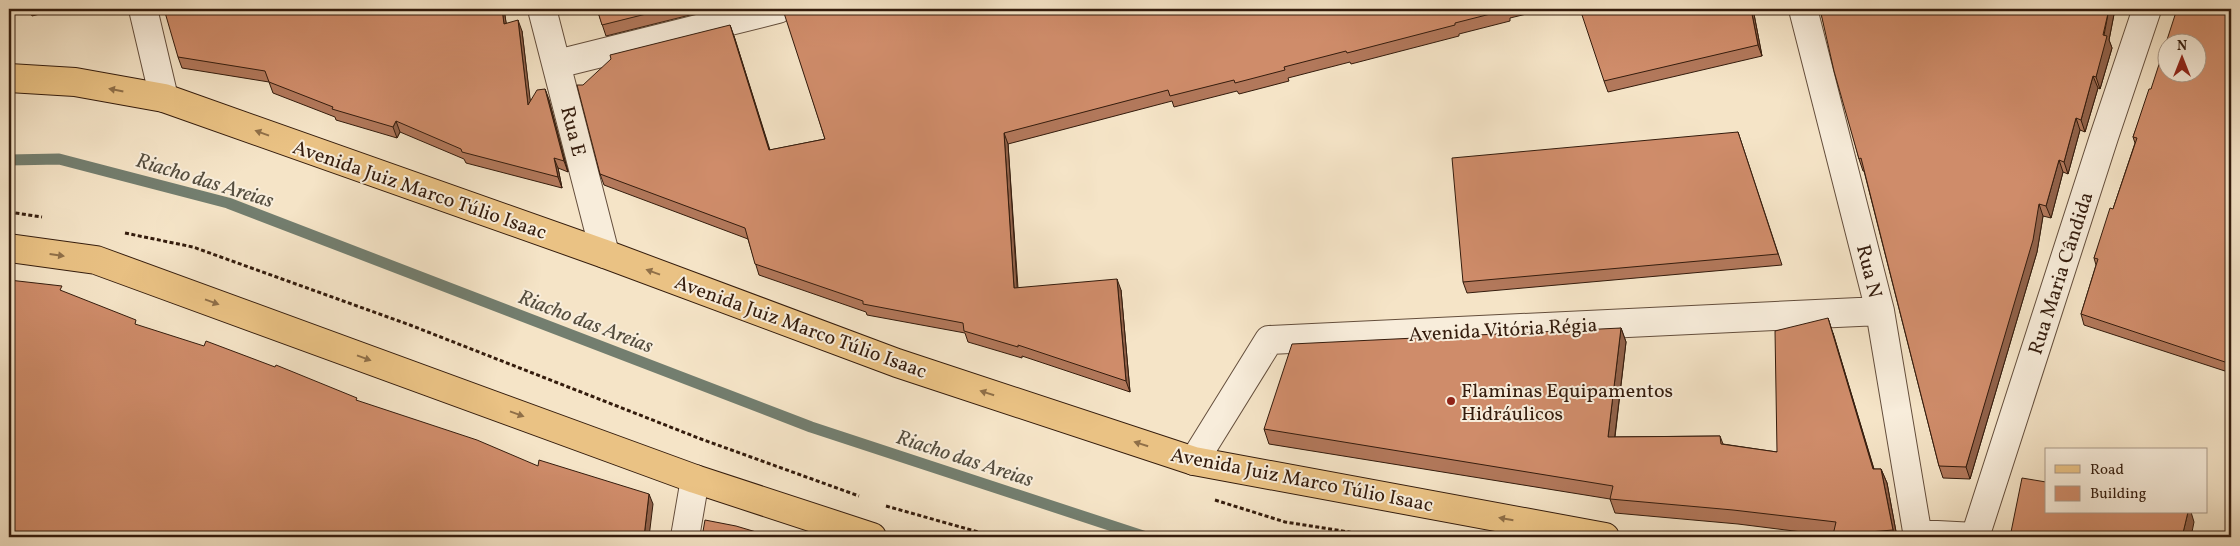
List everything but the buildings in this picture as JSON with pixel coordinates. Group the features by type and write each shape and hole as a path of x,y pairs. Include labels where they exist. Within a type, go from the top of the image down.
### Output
{"main road":[{"name":"Avenida Juiz Marco Túlio Isaac","path":"9,78 75,82 164,98 605,254 898,363 1194,462 1605,537"},
{"path":"9,248 96,260 695,479 872,537"}],"street":[{"path":"143,9 164,98"},
{"name":"Rua E","path":"542,9 605,254"},
{"path":"557,64 778,9"},
{"name":"Rua N","path":"1803,9 1880,311 1918,535"},
{"name":"Rua Maria Cândida","path":"1975,537 2104,137 2148,9"},
{"name":"Avenida Vitória Régia","path":"1194,462 1269,340 1880,311"},
{"path":"685,537 695,479"},
{"path":"1918,535 1975,537"}],"path":[{"path":"9,212 46,218"},
{"path":"124,233 193,247 410,325 701,439 867,499"},
{"path":"885,505 996,537"}],"waterway":[{"name":"Riacho das Areias","path":"9,160 59,159 228,203 811,427 1146,537"}],"place":[{"name":"Flaminas Equipamentos Hidráulicos","path":"1451,401"}]}
